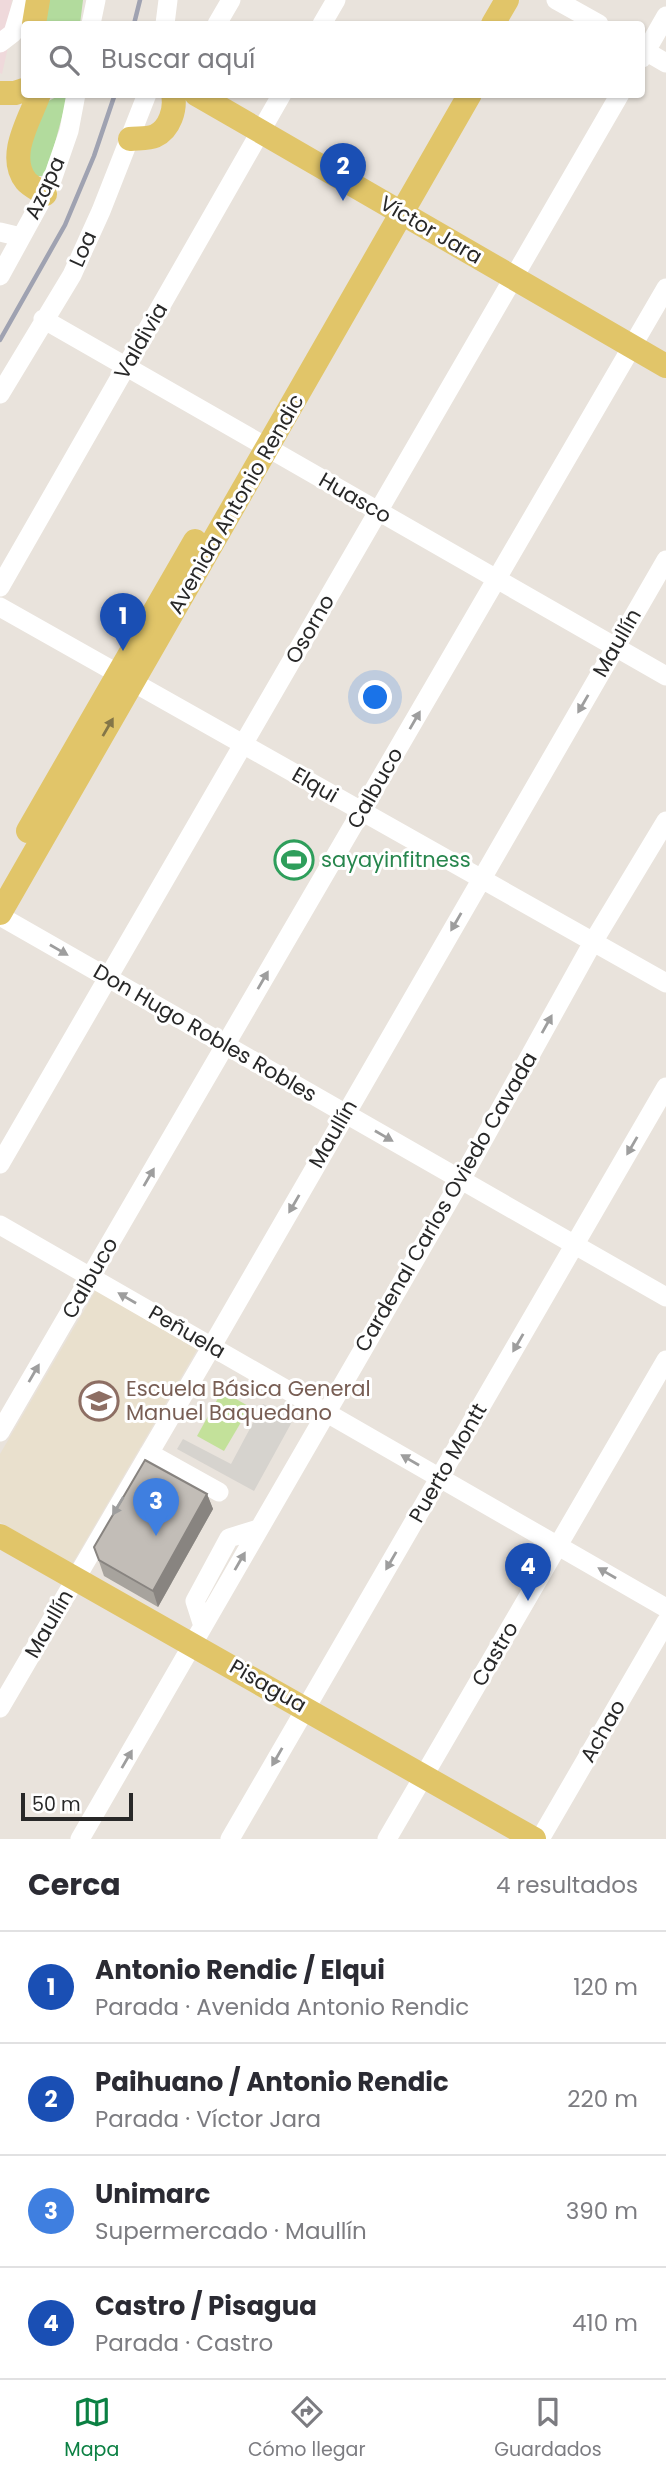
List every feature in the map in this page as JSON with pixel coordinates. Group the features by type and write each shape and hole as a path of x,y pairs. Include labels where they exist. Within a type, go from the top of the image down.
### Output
{"main road":[{"path":"34,21 38,0"},
{"path":"495,21 507,0"},
{"path":"512,21 524,0"},
{"path":"0,93 21,91"},
{"path":"37,98 19,146 19,165 26,180 44,194"},
{"path":"131,139 155,136 174,114 173,98"},
{"name":"Víctor Jara","path":"203,98 666,366"},
{"name":"Avenida Antonio Rendic","path":"395,210 450,98"},
{"name":"Avenida Antonio Rendic","path":"0,914 126,678 395,210 467,98"},
{"name":"Avenida Antonio Rendic","path":"0,879 126,678"},
{"name":"Pisagua","path":"0,1536 76,1577 198,1635 306,1708 534,1839"}],"street":[{"path":"0,43 13,33 23,0"},
{"path":"92,21 96,0"},
{"path":"165,21 168,0"},
{"path":"218,21 231,0"},
{"path":"324,21 336,0"},
{"path":"556,0 594,21"},
{"path":"645,50 666,16"},
{"path":"645,54 666,63"},
{"name":"Azapa","path":"0,276 51,183 69,131 75,98"},
{"name":"Loa","path":"0,394 72,275 131,139 146,98"},
{"name":"Valdivia","path":"0,587 280,98"},
{"name":"Osorno","path":"0,1164 618,98"},
{"path":"0,232 21,237"},
{"name":"Calbuco","path":"0,1432 666,288"},
{"name":"Huasco","path":"43,319 666,676"},
{"name":"Maullín","path":"0,1708 666,560"},
{"name":"Elqui","path":"0,607 666,983"},
{"name":"Cardenal Carlos Oviedo Cavada","path":"80,1839 461,1180 593,942 666,821"},
{"name":"Don Hugo Robles Robles","path":"0,914 666,1297"},
{"name":"Puerto Montt","path":"230,1839 666,1087"},
{"name":"Peñuela","path":"0,1225 666,1608"},
{"name":"Castro","path":"387,1839 666,1360"},
{"path":"149,1453 219,1492"},
{"name":"Achao","path":"540,1839 666,1622"}],"shaded area":[{"path":"0,0 12,0 6,33 8,47 2,74 0,73"},
{"name":"Escuela Básica General Manuel Baquedano","path":"96,1290 198,1348 72,1564 0,1522 0,1454"},
{"path":"263,1404 293,1420 254,1491 177,1449 183,1439 231,1464"}],"green space":[{"path":"48,0 83,0 80,21 45,21"},
{"path":"54,98 67,98 48,169 43,176 35,176 26,167 41,105"},
{"path":"222,1391 250,1407 224,1451 197,1436"}],"building":[{"path":"145,1460 207,1494 153,1591 99,1560 94,1547"}],"railway":[{"path":"135,21 140,0"},
{"path":"0,340 65,225 94,156 114,98"}],"place":[{"name":"Paihuano / Antonio Rendic","path":"343,201"},
{"name":"Antonio Rendic / Elqui","path":"123,651"},
{"name":"sayayinfitness","path":"294,860"},
{"name":"Escuela Básica General Manuel Baquedano","path":"99,1401"},
{"name":"Unimarc","path":"156,1536"},
{"name":"Castro / Pisagua","path":"528,1601"}]}
